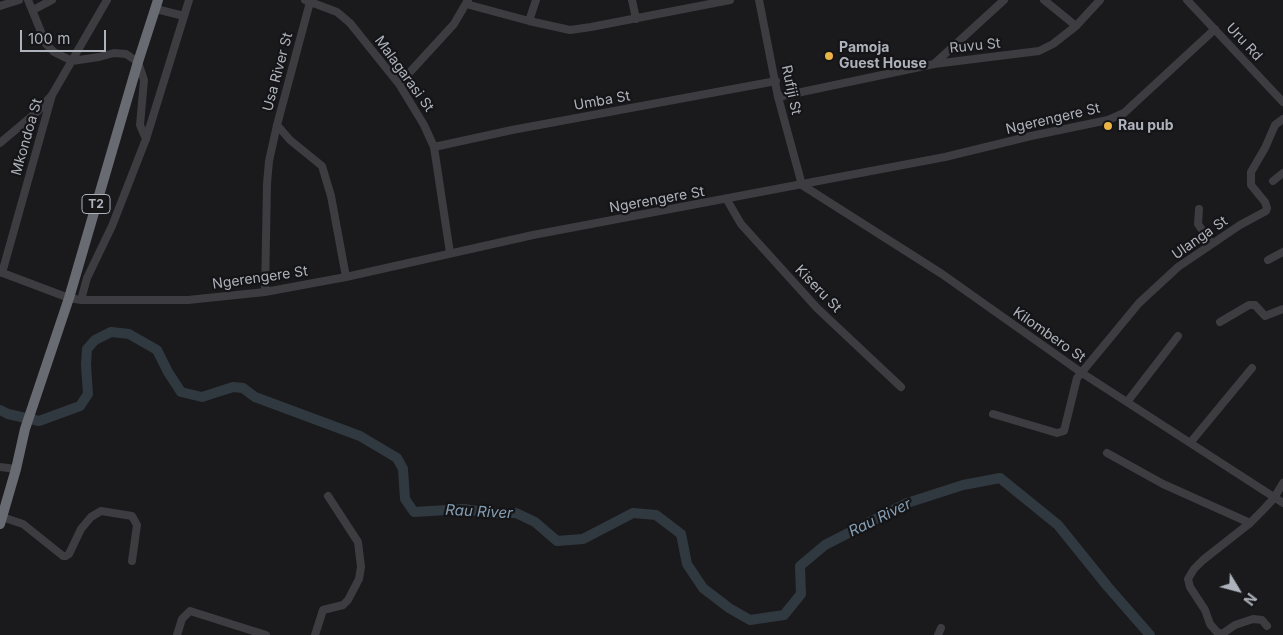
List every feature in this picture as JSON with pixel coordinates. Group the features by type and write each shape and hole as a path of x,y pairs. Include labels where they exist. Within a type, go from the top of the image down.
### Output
{"highway":[{"name":"T2","path":"1,520 25,429 69,298 138,62 157,4"}],"street":[{"path":"0,6 19,0"},
{"path":"28,0 46,44 54,52 72,61 99,57 114,52 126,54 138,62 144,80 140,125 146,139"},
{"path":"33,10 52,0"},
{"path":"81,300 87,278 112,226 146,139 189,0"},
{"path":"529,21 536,0"},
{"path":"632,0 636,19"},
{"path":"399,84 454,24 467,2 529,21 570,30 730,0"},
{"name":"Rufiji St","path":"760,0 778,97 802,185"},
{"path":"934,64 1004,0"},
{"path":"1044,0 1076,26"},
{"name":"Ruvu St","path":"778,97 934,64 1039,51 1053,44 1076,26 1100,0"},
{"name":"Uru Rd","path":"1187,0 1283,102"},
{"name":"Malagarasi St","path":"308,1 337,12 350,23 399,84 424,125 434,147 450,253"},
{"name":"Usa River St","path":"308,1 277,125 290,140 322,166 331,196 346,277"},
{"path":"0,143 38,111 52,95 103,2"},
{"path":"157,4 184,16"},
{"name":"Ngerengere St","path":"1,272 69,298 81,300 188,300 265,292 346,277 533,235 945,158 1031,136 1108,120 1124,113 1215,29"},
{"name":"Umba St","path":"434,147 512,130 776,81"},
{"name":"Mkondoa St","path":"1,272 52,95"},
{"name":"Ulanga St","path":"993,414 1057,433 1065,430 1075,383 1120,325 1151,291 1178,267 1244,222 1266,211 1265,202 1252,185 1251,172 1265,148 1275,125 1283,119"},
{"path":"265,292 267,184 269,161 277,125"},
{"path":"1273,181 1283,173"},
{"name":"Kilombero St","path":"802,185 942,274 1082,373 1283,503"},
{"name":"Kiseru St","path":"726,200 741,224 817,308 901,387"},
{"path":"1199,209 1198,224 1212,244"},
{"path":"1268,260 1283,252"},
{"path":"1220,322 1249,305 1255,305 1265,316 1283,309"},
{"path":"1127,402 1178,336"},
{"path":"1190,443 1252,368"},
{"path":"1107,453 1163,484 1250,523"},
{"path":"0,466 16,469"},
{"path":"1268,626 1262,620 1253,619 1235,625 1222,634 1217,632 1210,624 1205,610 1190,586 1188,579 1194,570 1216,549 1250,523 1274,498 1283,483"},
{"path":"315,635 323,610 343,604 348,600 359,578 361,567 358,542 328,496"},
{"path":"1,520 23,524 63,556 66,556 69,554 81,529 91,518 100,512 132,516 137,525 132,561"},
{"path":"177,635 182,619 190,611 266,635"}],"waterway":[{"name":"Rau River","path":"0,410 8,414 39,421 80,406 88,394 87,349 95,340 111,332 129,334 157,350 181,392 202,397 233,387 243,388 255,397 360,436 397,458 403,469 405,499 414,512 464,509 490,513 516,513 535,522 557,541 583,539 633,513 656,515 681,534 687,564 703,588 729,608 750,620 784,615 801,594 800,566 825,545 907,503 963,485 1000,478 1058,525 1150,635"}],"place":[{"name":"Pamoja Guest House","path":"829,56"},
{"name":"Rau pub","path":"1108,126"}]}
